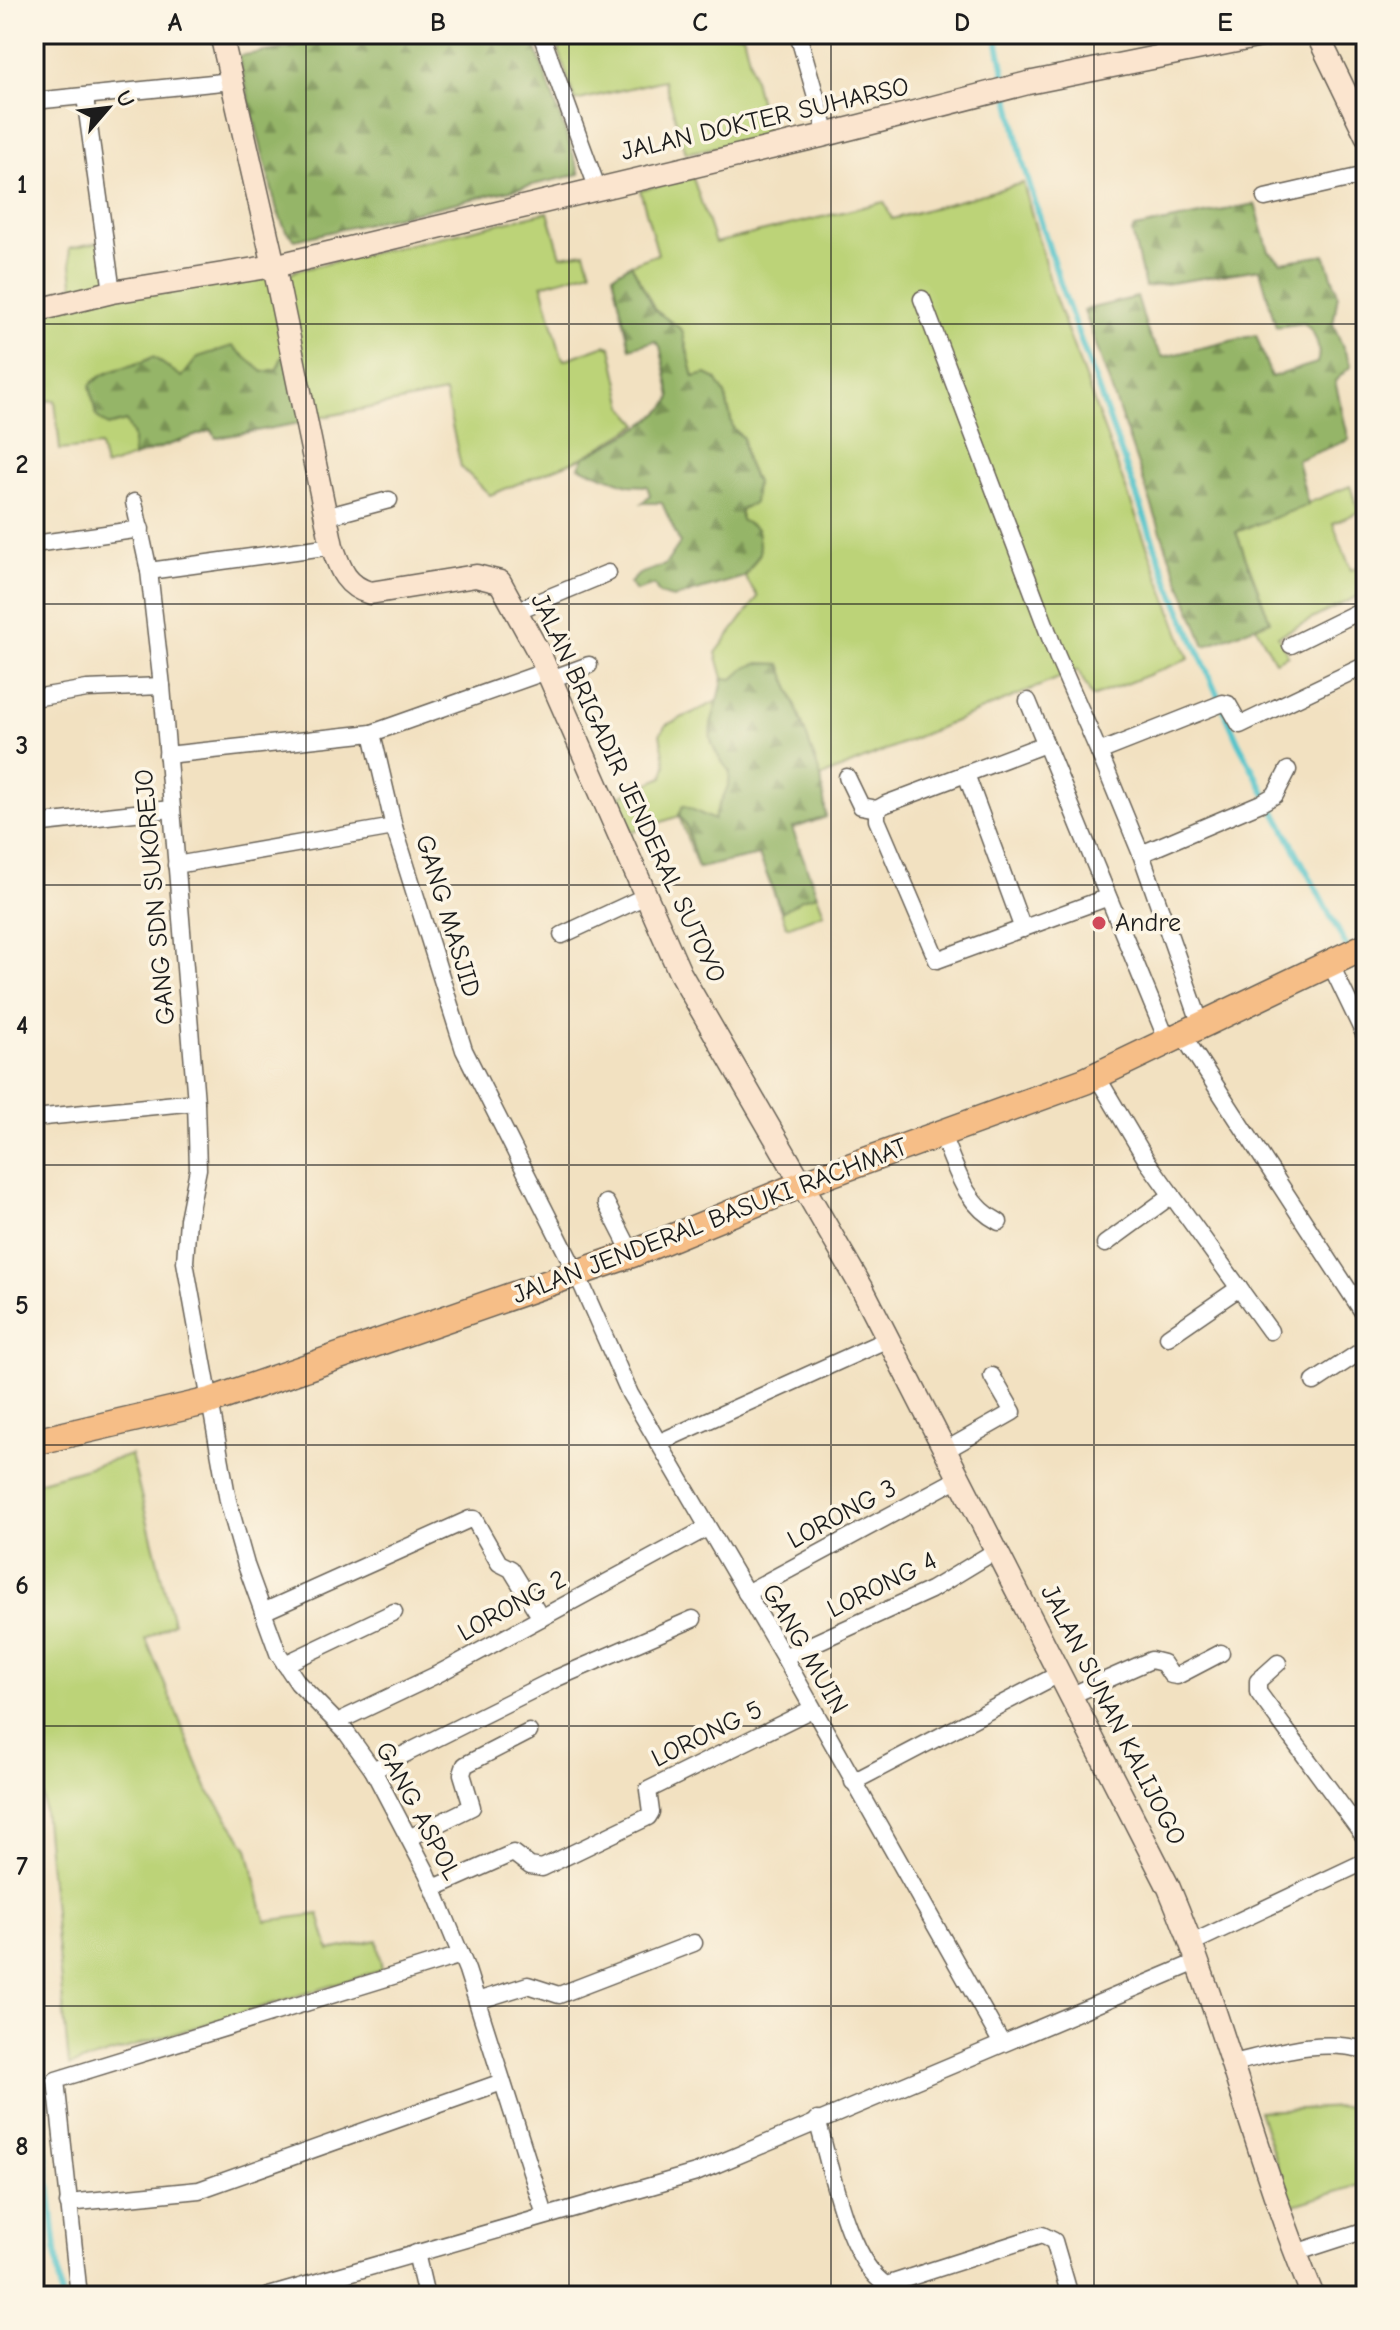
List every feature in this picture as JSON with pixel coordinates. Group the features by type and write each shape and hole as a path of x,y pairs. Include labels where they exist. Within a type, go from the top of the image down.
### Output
{"main road":[{"name":"JALAN JENDERAL BASUKI RACHMAT","path":"34,1442 210,1401 632,1254 805,1183 1096,1075 1363,947"}],"street":[{"name":"JALAN BRIGADIR JENDERAL SUTOYO","path":"221,34 274,266 332,546 354,589 387,592 476,576 490,577 500,582 549,675 680,973 733,1069 805,1183"},
{"path":"541,34 597,187"},
{"path":"798,34 827,135"},
{"name":"JALAN DOKTER SUHARSO","path":"34,311 112,292 274,266 597,187 827,135 1028,83 1271,34"},
{"path":"1317,34 1366,135"},
{"path":"34,101 232,81"},
{"path":"85,97 112,292"},
{"path":"1265,198 1366,175"},
{"path":"922,299 1057,656 1141,854 1183,1033"},
{"path":"325,517 389,500"},
{"name":"GANG SDN SUKOREJO","path":"134,502 149,571 162,686 196,1102 198,1169 188,1219 185,1262 210,1401"},
{"path":"34,544 141,529"},
{"path":"149,571 332,546"},
{"path":"516,611 608,573"},
{"path":"1291,645 1366,608"},
{"path":"167,755 372,733 549,675 589,665"},
{"path":"1099,752 1216,705 1228,704 1240,725 1366,665"},
{"path":"34,698 87,689 162,686"},
{"path":"1028,701 1106,898 1183,1033 1366,1317"},
{"name":"GANG MASJID","path":"372,733 394,827 464,1050 577,1274"},
{"path":"847,777 861,806 877,809 1045,744"},
{"path":"1141,854 1268,799 1288,770"},
{"path":"966,774 1023,929"},
{"path":"34,824 171,809"},
{"path":"877,809 877,820 937,960 1106,898"},
{"path":"176,865 394,827"},
{"path":"562,935 646,896"},
{"path":"1331,962 1366,1038"},
{"path":"1096,1075 1172,1195 1270,1331"},
{"path":"34,1118 196,1102"},
{"path":"941,1133 970,1200 982,1213 999,1222"},
{"name":"JALAN SUNAN KALIJOGO","path":"805,1183 961,1477 1169,1888 1196,1952 1295,2253 1313,2296"},
{"path":"1105,1244 1172,1195"},
{"path":"606,1203 632,1254"},
{"name":"GANG MUIN","path":"577,1274 630,1394 784,1657 1001,2042"},
{"path":"1168,1337 1239,1288"},
{"path":"658,1443 888,1339"},
{"path":"1314,1382 1366,1348"},
{"path":"946,1450 1013,1412 992,1376"},
{"name":"GANG ASPOL","path":"210,1401 228,1501 263,1612 285,1664 298,1683 337,1722 373,1770 434,1888 477,2001 545,2215"},
{"name":"LORONG 3","path":"746,1593 961,1477"},
{"path":"263,1612 474,1519 499,1563 511,1569 541,1618"},
{"name":"LORONG 2","path":"337,1722 436,1675 707,1528"},
{"name":"LORONG 4","path":"784,1657 931,1590 997,1550"},
{"path":"285,1664 394,1612"},
{"path":"373,1770 557,1678 693,1619"},
{"path":"1072,1695 1151,1660 1163,1663 1171,1675 1177,1676 1221,1653"},
{"path":"1278,1663 1258,1681 1258,1692 1366,1839"},
{"path":"853,1782 1061,1673"},
{"name":"LORONG 5","path":"434,1888 513,1853 536,1868 648,1817 651,1812 648,1790 812,1709"},
{"path":"409,1838 472,1807 462,1774 467,1763 529,1732"},
{"path":"269,2296 696,2173 1001,2042 1196,1952 1366,1861"},
{"path":"477,2001 528,1985 559,1995 694,1943"},
{"path":"79,2296 56,2080 461,1955"},
{"path":"1233,2063 1312,2044 1333,2043 1366,2050"},
{"path":"68,2203 199,2190 502,2082"},
{"path":"817,2120 858,2253 867,2268 888,2290 1042,2235 1054,2241 1070,2296"},
{"path":"1295,2253 1366,2230"},
{"path":"416,2253 426,2296"}],"green space":[{"path":"307,34 531,34 580,174 295,240 286,231 277,210 238,56 296,47"},
{"path":"585,34 743,34 768,137 686,153 664,80 575,101 557,44"},
{"path":"693,178 715,243 884,202 892,219 1023,183 1053,292 1189,659 1092,697 1078,670 821,777 826,817 792,829 824,913 787,927 759,855 698,868 679,816 632,832 618,797 663,777 666,765 660,734 666,725 720,700 723,678 716,653 758,597 745,577 760,553 757,530 741,520 740,508 756,483 746,460 743,438 733,428 725,394 694,378 682,330 655,310 631,264 658,254 640,190"},
{"path":"1255,204 1269,251 1281,262 1325,255 1338,294 1333,324 1351,366 1335,381 1349,440 1297,460 1308,505 1236,532 1270,621 1205,646 1168,552 1084,310 1137,297 1149,336 1163,357 1256,335 1271,377 1317,363 1319,352 1316,341 1304,323 1276,327 1260,269 1145,287 1132,232 1135,228"},
{"path":"548,212 561,256 585,252 591,271 542,285 561,355 564,360 605,345 611,347 624,407 639,424 584,457 490,495 461,467 445,393 216,438 212,430 105,467 100,446 60,450 55,400 34,402 34,320 75,300 69,248 104,241 112,295 207,270 287,278 295,271"},
{"path":"631,264 655,310 682,330 694,377 706,374 716,379 725,394 733,428 743,438 746,460 756,483 754,503 741,509 741,520 757,529 760,553 744,577 673,598 659,594 654,585 636,591 630,583 639,574 665,565 680,543 662,503 642,503 650,495 647,486 628,485 579,467 584,457 659,413 671,397 660,346 655,341 630,348 613,275"},
{"path":"232,346 263,372 277,369 282,357 302,350 317,420 216,438 212,430 133,457 133,436 126,421 108,426 96,416 90,385 104,375 153,357 182,377 198,357"},
{"path":"1350,486 1359,512 1333,523 1351,570 1366,564 1366,592 1278,636 1288,655 1275,661 1256,627 1270,621 1236,532"},
{"path":"759,663 781,664 821,777 826,817 792,828 817,895 802,899 782,912 759,855 698,868 686,825 679,815 683,805 714,820 730,772 719,758 711,736 723,678 733,679 745,668"},
{"path":"131,1455 173,1623 146,1639 208,1790 248,1848 265,1921 319,1914 329,1950 377,1940 382,1970 69,2066 34,1707 34,1483"},
{"path":"1366,2106 1366,2183 1291,2206 1259,2111"}],"waterway":[{"path":"996,34 1023,164 1061,286 1167,579 1238,742 1348,949"},
{"path":"1354,958 1366,980"},
{"path":"34,2044 61,2296"}],"place":[{"name":"Andre","path":"1099,923"}]}
